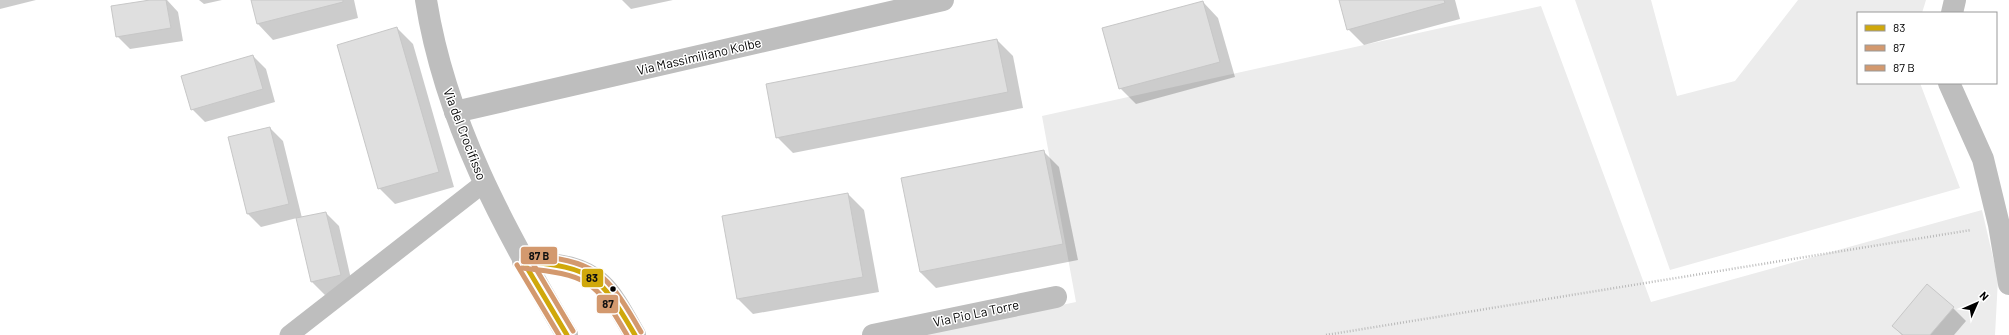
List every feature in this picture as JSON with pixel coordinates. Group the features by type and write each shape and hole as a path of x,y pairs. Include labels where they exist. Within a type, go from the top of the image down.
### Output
{"street":[{"name":"Via del Crocifisso","path":"426,0 432,37 455,112 484,183 523,261 567,335"},
{"name":"Via Massimiliano Kolbe","path":"455,112 943,0"},
{"path":"1952,12 1955,0"},
{"path":"1949,84 1984,159 1999,225 2009,284"},
{"path":"523,261 563,266 584,272 601,283 635,335"},
{"name":"Via Pio La Torre","path":"873,335 1056,297"}],"lane":[{"path":"289,335 484,183"}],"path":[{"path":"1326,335 1999,225"}],"shaded area":[{"path":"1575,0 1651,0 1677,96 1735,81 1798,0 1926,0 1922,12 1857,12 1857,84 1920,84 1960,188 1670,270"},
{"path":"1541,6 1651,302 1982,210 1998,279 1995,335 916,335 1076,302 1042,116"}],"building":[{"path":"150,0 166,0 171,28 116,37 111,6"},
{"path":"251,0 343,0 343,2 257,24"},
{"path":"1339,0 1444,0 1445,3 1347,30"},
{"path":"1203,1 1220,62 1119,89 1102,28"},
{"path":"397,27 439,172 378,189 337,45"},
{"path":"997,39 1008,92 776,138 766,84"},
{"path":"253,55 263,89 191,110 181,76"},
{"path":"270,127 289,204 247,214 228,137"},
{"path":"1044,150 1063,244 920,272 901,178"},
{"path":"848,193 863,277 737,299 722,216"},
{"path":"326,212 341,275 311,282 296,218"},
{"path":"1927,284 1954,307 1930,335 1903,335 1892,326"}],"transit line":[{"path":"524,254 568,261 596,272 618,294 641,332"},
{"path":"529,257 573,331"},
{"name":"83","path":"523,261 565,267 592,278 603,287 613,299 635,335"},
{"name":"83","path":"523,261 567,335"},
{"name":"87","path":"517,265 559,335"},
{"name":"87","path":"522,268 561,274 587,283 597,291 606,302 627,335"}]}
